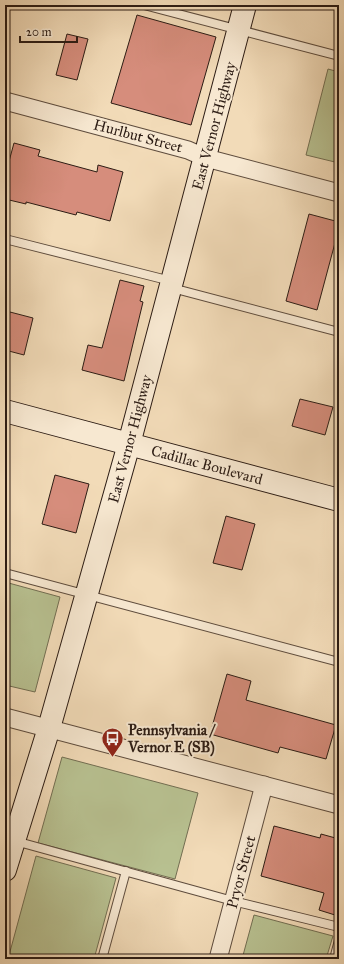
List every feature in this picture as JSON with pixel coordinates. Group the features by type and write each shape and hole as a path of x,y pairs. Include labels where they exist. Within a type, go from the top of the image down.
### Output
{"street":[{"name":"East Vernor Highway","path":"5,870 9,840 49,728 129,444 206,158 245,5"},
{"name":"Hurlbut Street","path":"5,100 188,150 206,158 339,193"},
{"name":"Cadillac Boulevard","path":"5,411 339,500"},
{"path":"5,716 339,805"},
{"name":"Pryor Street","path":"218,959 264,785"}],"lane":[{"path":"144,5 339,56"},
{"path":"5,239 339,332"},
{"path":"5,572 339,662"},
{"path":"9,840 233,901 339,927"},
{"path":"102,959 126,871"},
{"path":"334,959 339,940"}],"green space":[{"path":"328,69 339,72 339,163 306,155"},
{"path":"5,582 60,597 35,692 5,685"},
{"path":"62,757 198,793 175,879 38,843"},
{"path":"36,856 116,878 94,959 8,959"},
{"path":"254,915 333,936 326,959 242,959"}],"building":[{"path":"137,15 216,37 191,125 111,103"},
{"path":"67,34 88,39 77,80 56,75"},
{"path":"14,143 40,150 38,156 97,172 98,165 123,172 110,221 77,212 76,215 26,202 26,204 5,199 5,176"},
{"path":"309,214 339,222 339,228 317,310 286,301"},
{"path":"120,280 144,286 140,301 143,302 124,381 82,370 88,345 102,348"},
{"path":"10,312 33,318 24,355 5,350 5,329"},
{"path":"300,399 333,407 325,435 292,426"},
{"path":"55,475 89,484 76,533 42,524"},
{"path":"226,516 255,524 242,570 213,563"},
{"path":"227,674 251,681 246,700 336,725 326,759 280,747 278,753 210,734"},
{"path":"274,826 320,838 321,834 339,839 339,904 335,915 319,910 324,893 261,876"}],"place":[{"name":"Pennsylvania / Vernor E (SB)","path":"113,758"}]}
